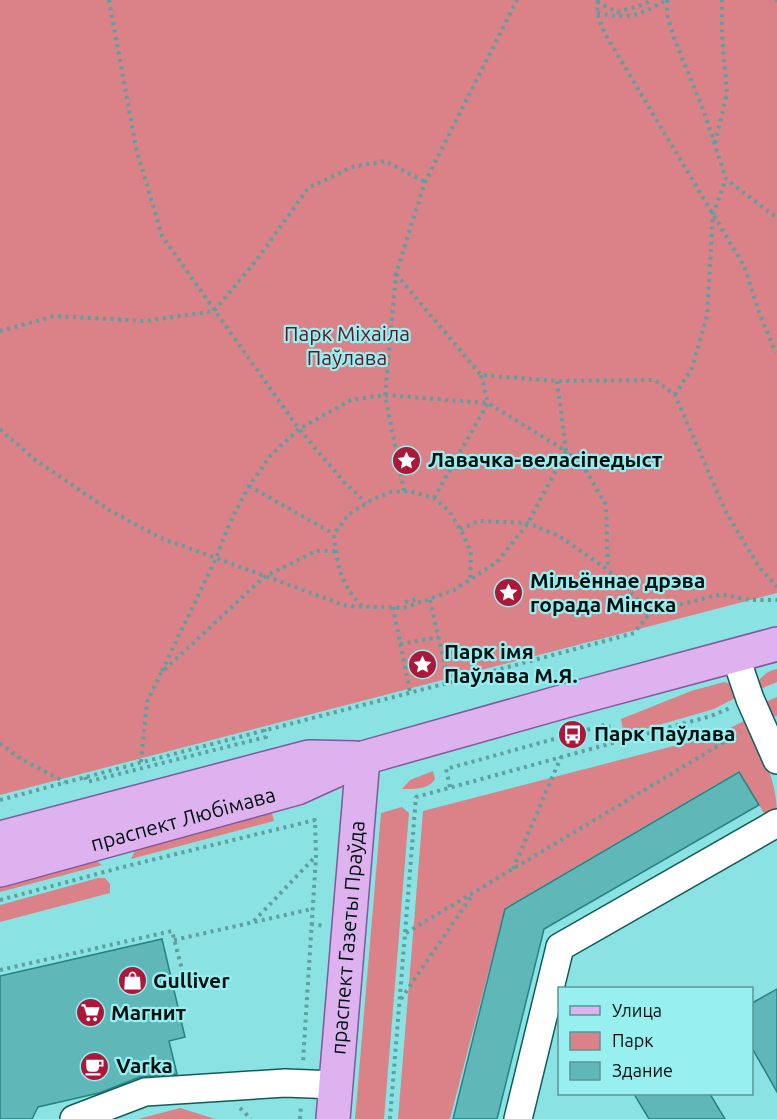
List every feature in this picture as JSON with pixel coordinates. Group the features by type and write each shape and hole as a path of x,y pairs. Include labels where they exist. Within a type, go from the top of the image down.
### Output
{"main road":[{"name":"праспект Любімава","path":"0,870 297,788 363,758 565,700 777,644"},
{"name":"праспект Любімава","path":"0,838 309,757 363,758"},
{"name":"праспект Газеты Праўда","path":"333,1119 363,758"}],"lane":[{"path":"735,655 766,732"},
{"path":"518,1119 560,946 777,823"},
{"path":"74,1119 145,1092 285,1083 336,1085"}],"path":[{"path":"109,0 136,148 162,236 299,429 344,482 366,503"},
{"path":"404,491 385,395 396,274 426,182 517,0"},
{"path":"652,0 618,12 598,1 597,14 604,32 744,266 759,312 777,352"},
{"path":"597,14 624,18 647,11 667,0 667,14 674,38 726,179 777,218"},
{"path":"715,144 727,93 722,36 722,0"},
{"path":"0,331 55,316 145,321 214,311 258,258 308,188 352,166 385,161 426,182"},
{"path":"675,395 692,368 707,316 713,214 726,179"},
{"path":"396,274 481,375 488,403 434,498"},
{"path":"481,375 558,381 655,380 675,395 726,512 759,567 777,587"},
{"path":"0,429 34,459 109,510 161,538 347,606 404,608 454,590 470,580 497,561 528,523 566,450 558,381"},
{"path":"141,762 147,702 216,558 230,522 249,486 271,455 299,429 351,400 385,395 488,403 566,450 585,469 606,505 608,570"},
{"path":"249,486 334,534"},
{"path":"362,607 352,596 341,577 334,534 349,514 366,503 391,492 404,491 434,498 449,511 471,552 470,580"},
{"path":"460,529 479,521 528,523 559,536 608,570 651,612"},
{"path":"161,673 264,577 316,551 336,551"},
{"path":"0,800 264,729 448,684 634,633 651,612 721,594 749,600 777,600"},
{"path":"405,602 419,599"},
{"path":"430,600 448,684"},
{"path":"393,607 411,692"},
{"path":"400,644 439,637"},
{"path":"390,1119 416,797 711,716 766,732"},
{"path":"450,787 446,769 608,724 612,742"},
{"path":"85,777 87,782 266,737 264,729"},
{"path":"406,933 512,870 766,732"},
{"path":"0,743 21,759 66,782"},
{"path":"512,870 561,757"},
{"path":"0,900 315,820 316,857 300,1119"},
{"path":"253,922 316,857"},
{"path":"400,1000 473,893"},
{"path":"174,940 312,909"},
{"path":"0,970 172,931 186,985 173,988"}],"green space":[{"name":"Парк Міхаіла Паўлава","path":"0,0 777,0 777,593 0,795"},
{"path":"777,669 777,682 755,691 762,677"},
{"path":"724,682 736,685 739,696 714,709 624,735 621,719 691,691"},
{"path":"777,697 777,716 772,717 765,702"},
{"path":"744,721 771,777 777,815 768,820 739,771 505,908 450,1119 398,1119 423,811 716,735"},
{"path":"433,771 435,779 429,785 402,789 410,780"},
{"path":"402,807 409,813 384,1119 355,1119 381,813"},
{"path":"271,809 274,821 131,859 138,844"},
{"path":"89,856 102,865 0,892 0,881"},
{"path":"105,878 110,884 110,893 0,922 0,905"},
{"path":"180,1108 215,1119 138,1119"}],"building":[{"path":"739,772 759,805 544,929 497,1119 453,1119 505,909"},
{"name":"Магнит","path":"162,939 185,1037 169,1041 177,1074 140,1077 99,1093 38,1107 32,1119 0,1119 0,976"},
{"path":"777,989 777,1092 753,1050 753,1002"},
{"path":"635,1095 711,1095 725,1119 649,1119"}],"place":[{"name":"Лавачка-веласіпедыст","path":"407,460"},
{"name":"Мільённае дрэва горада Мінска","path":"509,593"},
{"name":"Парк імя Паўлава М.Я.","path":"423,664"},
{"name":"Парк Паўлава","path":"573,734"},
{"name":"Gulliver","path":"132,981"},
{"name":"Магнит","path":"90,1013"},
{"name":"Varka","path":"95,1066"}]}
